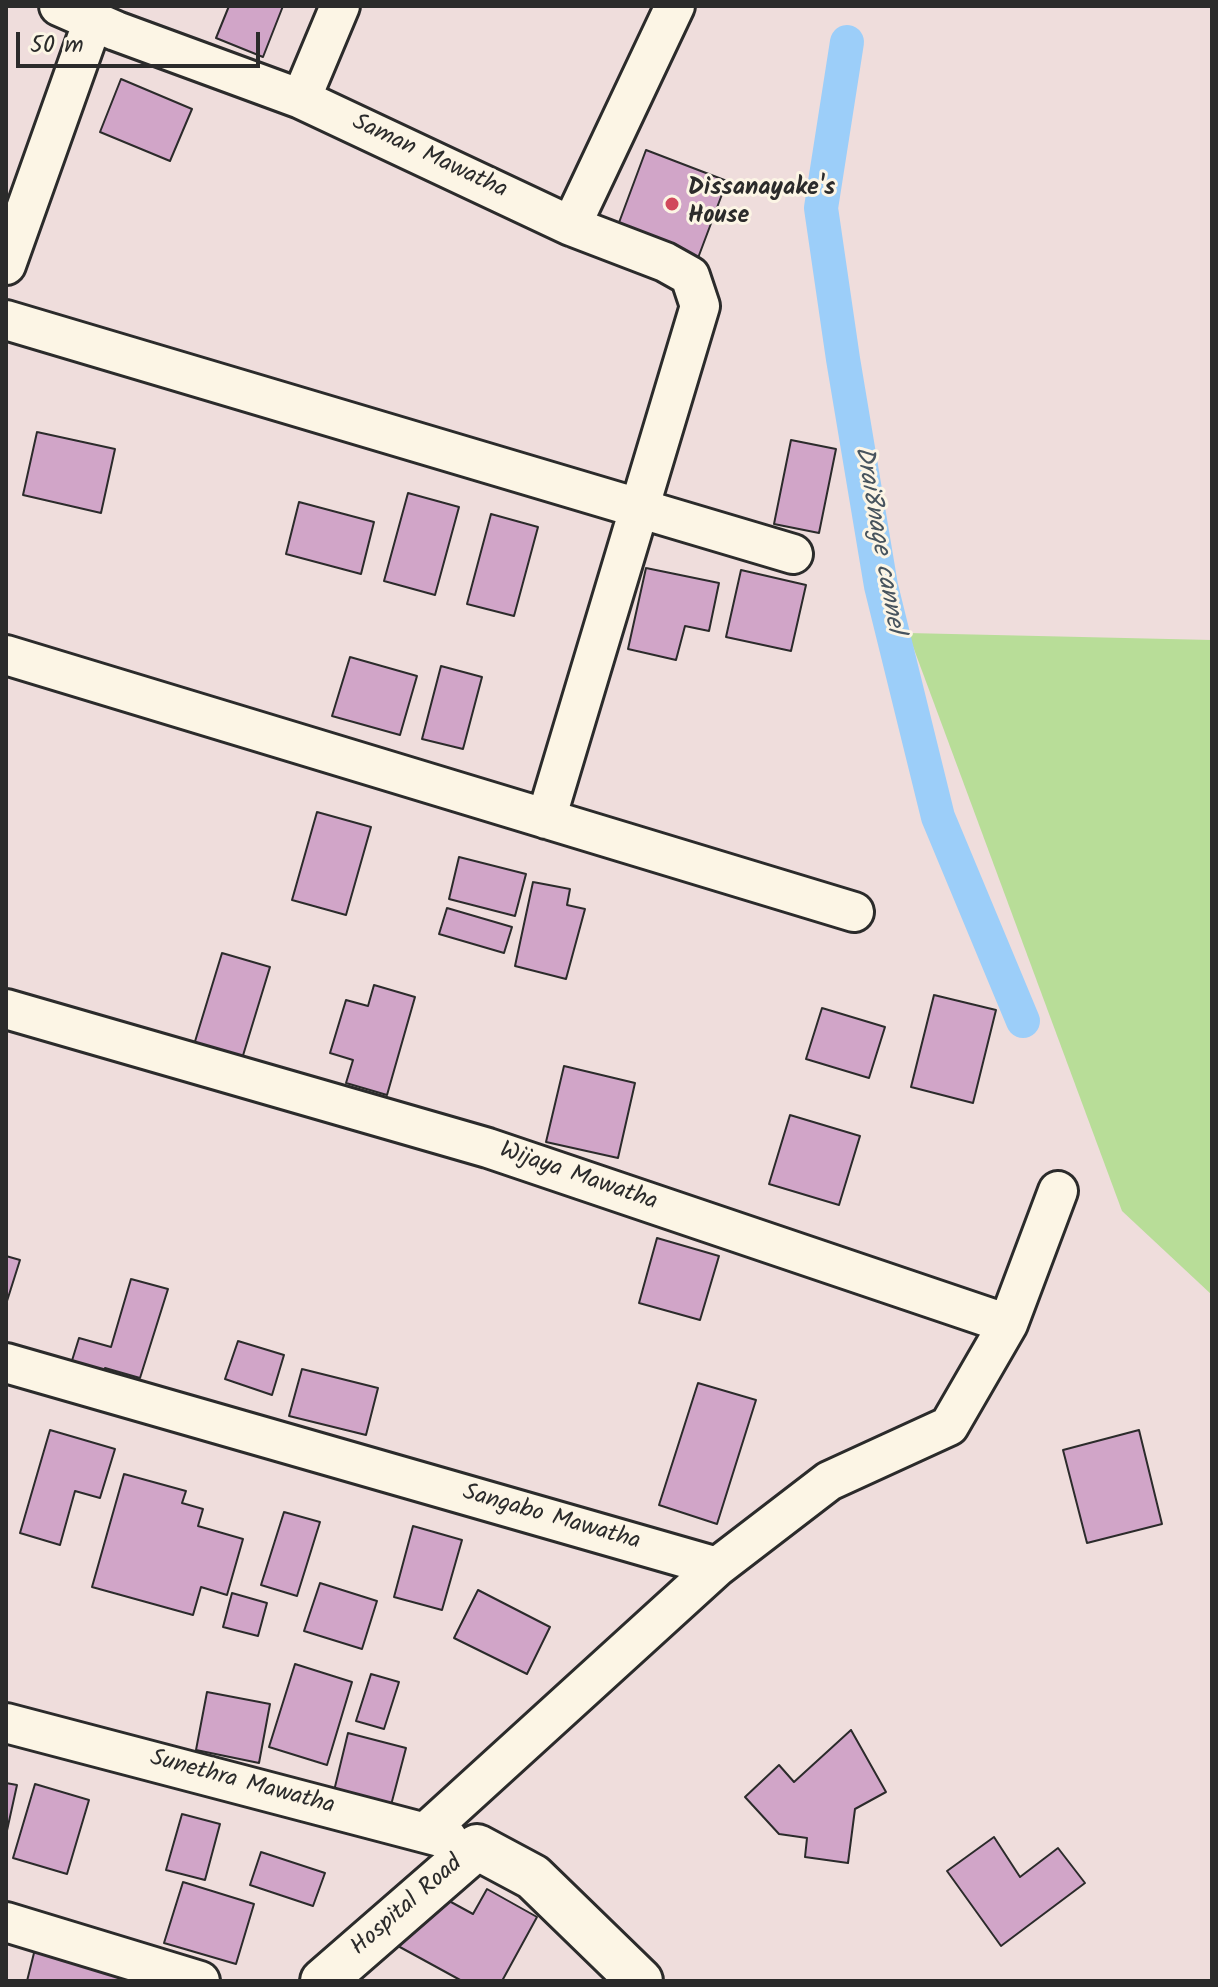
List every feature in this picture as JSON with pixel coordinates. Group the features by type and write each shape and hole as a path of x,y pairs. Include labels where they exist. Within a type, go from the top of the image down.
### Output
{"street":[{"path":"301,99 340,6"},
{"path":"571,226 675,6"},
{"path":"6,265 76,13"},
{"name":"Saman Mawatha","path":"76,13 301,99 571,226 665,262 690,276 700,306 546,819"},
{"path":"6,320 793,554"},
{"path":"6,655 854,912"},
{"name":"Wijaya Mawatha","path":"6,1009 488,1148 1008,1324"},
{"path":"426,1832 717,1567 829,1481 949,1426 1008,1324 1058,1191"},
{"name":"Sangabo Mawatha","path":"6,1363 717,1567"},
{"name":"Sunethra Mawatha","path":"6,1723 477,1847"},
{"name":"Hospital Road","path":"323,1981 477,1847 533,1877 640,1981"},
{"path":"6,1922 200,1981"}],"green space":[{"path":"908,633 1212,640 1212,1295 1122,1211"}],"building":[{"path":"229,6 283,6 263,57 216,38"},
{"path":"121,79 192,109 170,161 100,132"},
{"name":"Dissanayake's House","path":"646,150 727,181 698,258 617,228"},
{"path":"37,432 115,449 101,513 23,495"},
{"path":"791,440 836,449 819,533 774,524"},
{"path":"408,493 459,507 435,595 384,581"},
{"path":"299,502 374,522 361,574 286,554"},
{"path":"491,514 538,527 514,616 467,604"},
{"path":"646,568 719,583 709,631 685,626 676,660 628,649"},
{"path":"741,570 806,585 791,651 726,637"},
{"path":"350,657 417,676 400,735 332,716"},
{"path":"441,666 482,677 463,749 422,739"},
{"path":"317,812 371,827 346,915 292,900"},
{"path":"459,857 526,874 515,916 449,899"},
{"path":"533,882 570,889 567,905 585,909 566,979 515,966"},
{"path":"447,908 512,927 504,953 439,934"},
{"path":"222,953 270,967 241,1062 193,1048"},
{"path":"374,985 415,997 387,1095 346,1083 353,1060 330,1053 346,1000 368,1006"},
{"path":"934,995 996,1010 973,1103 911,1087"},
{"path":"822,1008 885,1027 869,1078 806,1059"},
{"path":"564,1066 635,1083 618,1158 546,1142"},
{"path":"790,1115 860,1136 839,1205 769,1184"},
{"path":"657,1238 719,1256 700,1320 639,1303"},
{"path":"6,1256 20,1260 7,1301 6,1301"},
{"path":"131,1279 168,1289 140,1378 105,1368 102,1376 70,1367 79,1338 111,1347"},
{"path":"238,1341 284,1355 272,1395 225,1379"},
{"path":"302,1369 378,1388 366,1435 289,1416"},
{"path":"698,1383 756,1400 717,1524 659,1505"},
{"path":"50,1430 115,1449 100,1498 75,1491 60,1545 20,1533"},
{"path":"1139,1430 1162,1524 1087,1543 1063,1450"},
{"path":"124,1474 186,1491 182,1503 203,1509 198,1526 243,1539 227,1595 201,1587 193,1615 92,1587"},
{"path":"284,1512 320,1522 297,1596 261,1585"},
{"path":"413,1526 462,1540 442,1610 394,1597"},
{"path":"320,1583 377,1601 362,1649 304,1631"},
{"path":"478,1590 550,1627 527,1674 454,1638"},
{"path":"232,1593 267,1603 258,1636 223,1627"},
{"path":"295,1664 352,1682 327,1765 269,1747"},
{"path":"371,1674 399,1682 384,1729 356,1721"},
{"path":"207,1692 270,1704 259,1763 196,1750"},
{"path":"851,1730 886,1792 855,1809 848,1863 805,1857 807,1838 779,1834 745,1797 779,1765 794,1782"},
{"path":"348,1733 406,1748 390,1809 333,1795"},
{"path":"6,1783 17,1785 6,1835"},
{"path":"35,1784 89,1800 67,1874 13,1858"},
{"path":"182,1814 220,1824 205,1880 166,1870"},
{"path":"994,1837 1020,1877 1058,1848 1085,1883 1001,1946 947,1871"},
{"path":"261,1852 325,1873 313,1906 250,1885"},
{"path":"183,1882 254,1904 236,1964 164,1943"},
{"path":"487,1889 537,1917 502,1981 462,1981 398,1946 429,1890 473,1914"},
{"path":"35,1949 154,1981 27,1981"}],"waterway":[{"name":"Drai8nage cannel","path":"847,42 821,208 881,586 938,817 1023,1021"}],"place":[{"name":"Dissanayake's House","path":"672,204"}]}
